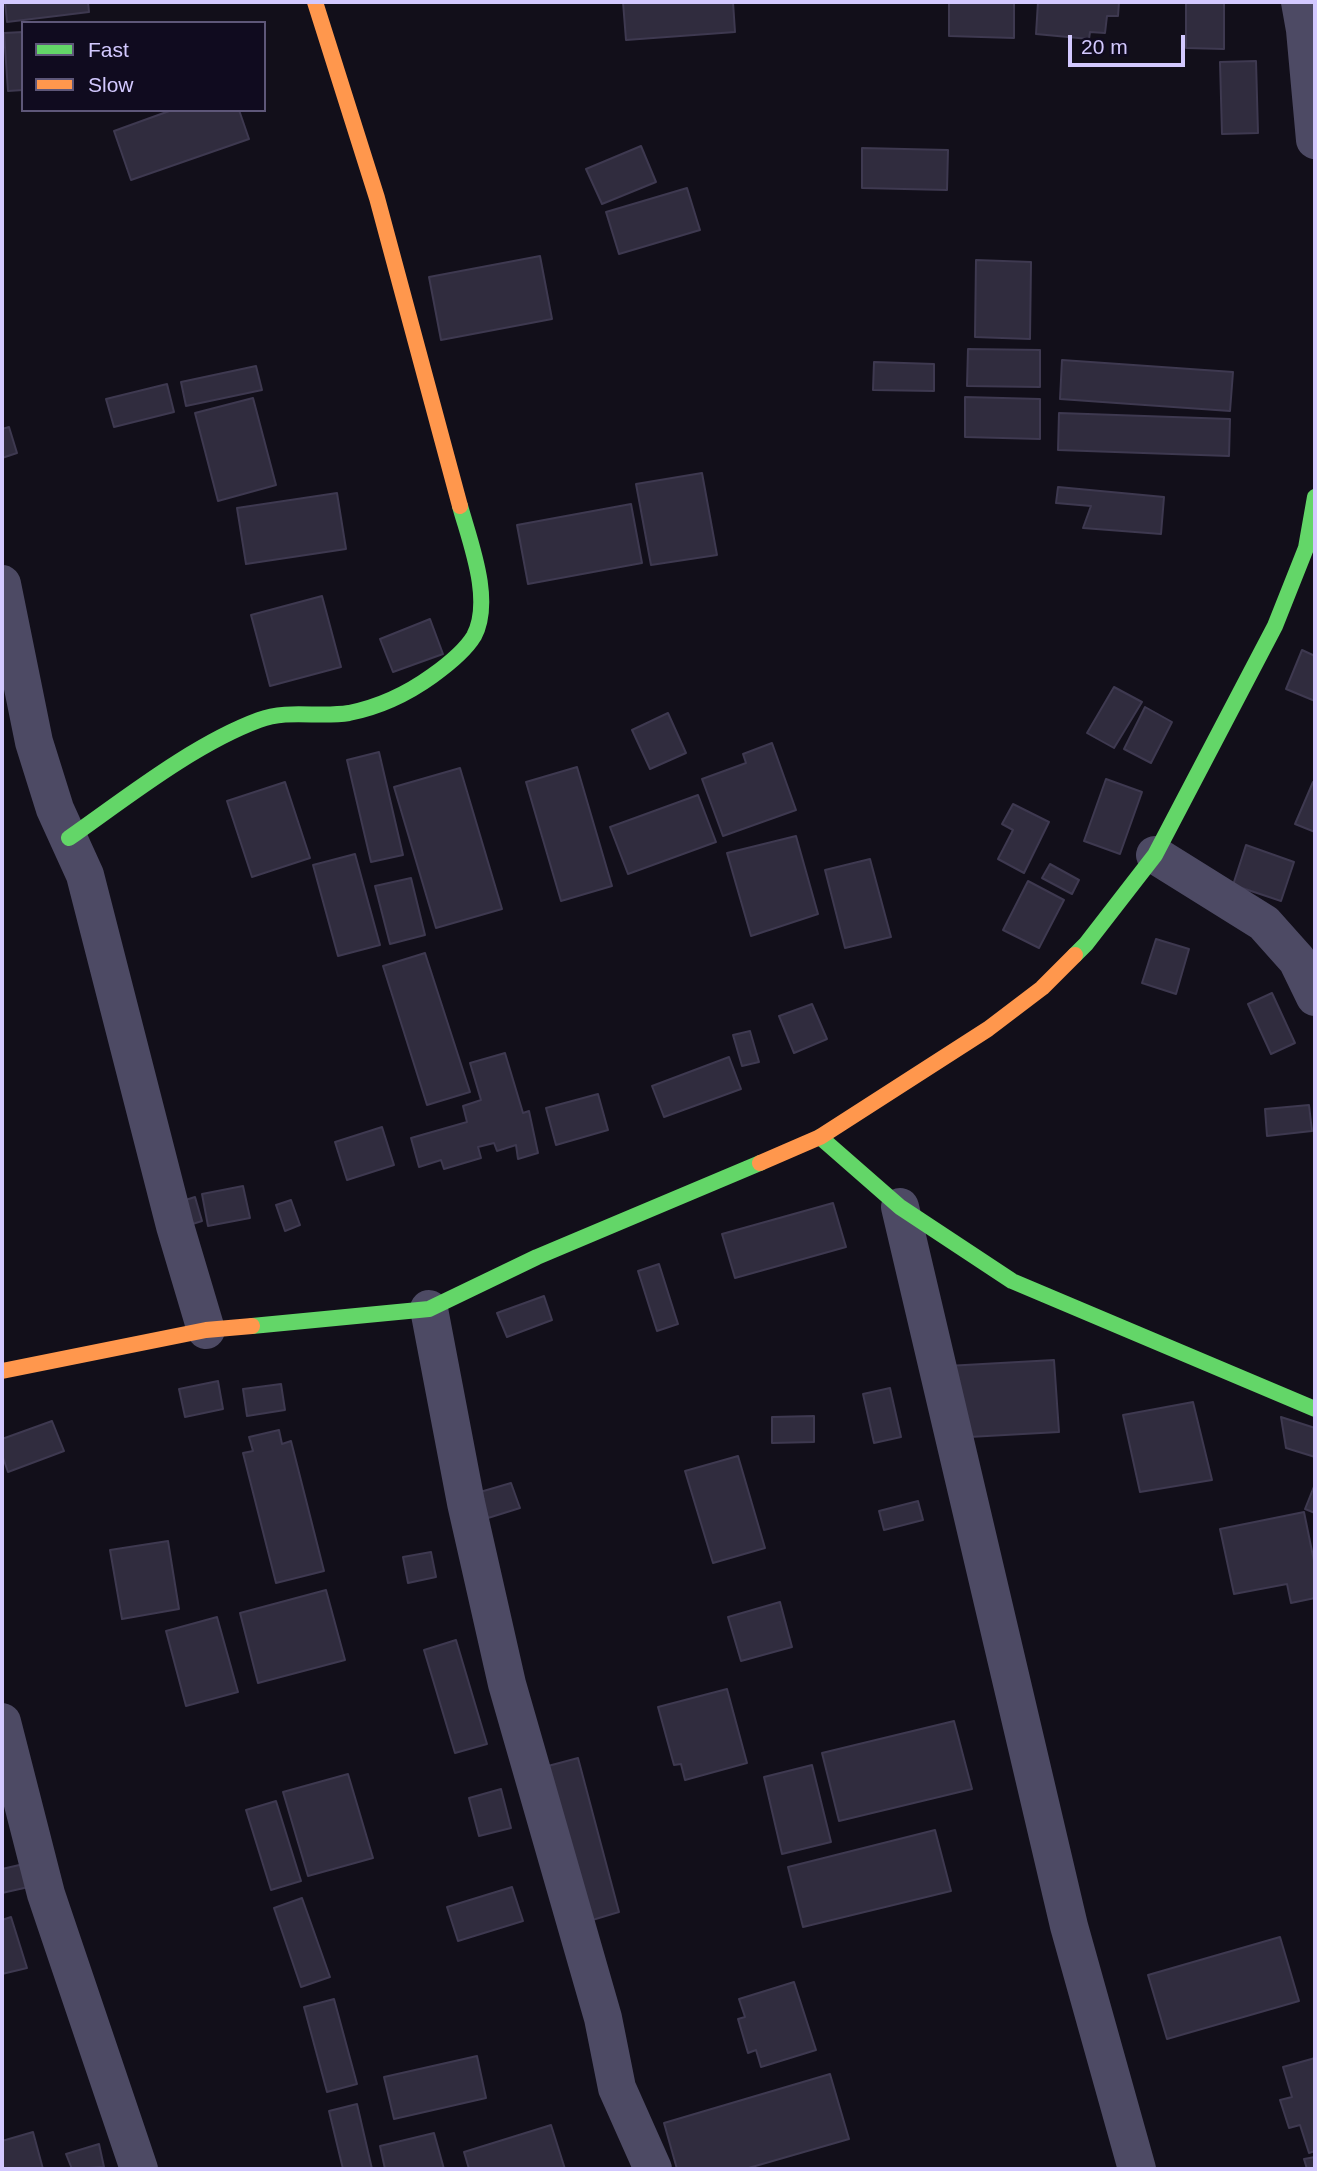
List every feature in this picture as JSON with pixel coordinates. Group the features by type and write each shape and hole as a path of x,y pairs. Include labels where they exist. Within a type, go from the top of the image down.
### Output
{"street":[{"path":"69,838 181,761 250,723 277,714 345,713 381,705 409,691 447,665 474,636 481,615 479,576 385,225 314,2"},
{"path":"1300,2 1315,140"},
{"path":"2,1371 206,1330 429,1309 537,1256 820,1137 988,1029 1042,988 1086,944 1156,855 1275,626 1306,548 1315,497"},
{"path":"2,584 34,742 55,809 85,875 175,1226 206,1330"},
{"path":"1156,855 1264,923 1297,960 1315,997"},
{"path":"820,1137 900,1207 1012,1281 1315,1409"},
{"path":"900,1207 1069,1926 1137,2169"},
{"path":"429,1309 466,1503 507,1684 603,2018 617,2088 653,2169"},
{"path":"2,1722 46,1894 139,2169"}],"building":[{"path":"5,2 88,2 89,12 7,22"},
{"path":"623,2 733,2 735,32 626,40"},
{"path":"949,2 1014,2 1014,38 949,36"},
{"path":"1038,2 1119,2 1118,16 1107,16 1105,33 1090,32 1089,39 1036,34"},
{"path":"1186,2 1224,2 1224,49 1186,48"},
{"path":"21,32 21,90 8,91 4,33"},
{"path":"1256,61 1258,133 1222,134 1220,62"},
{"path":"166,112 240,112 249,139 131,180 114,131"},
{"path":"641,146 656,182 602,204 586,169"},
{"path":"862,148 948,150 947,190 862,188"},
{"path":"687,188 700,230 619,254 606,212"},
{"path":"540,256 552,319 441,340 429,277"},
{"path":"976,260 1031,262 1030,339 975,337"},
{"path":"968,349 1040,350 1040,387 967,386"},
{"path":"1062,360 1233,372 1230,411 1060,399"},
{"path":"874,362 934,364 934,391 873,390"},
{"path":"256,366 262,390 186,406 181,382"},
{"path":"167,384 174,412 114,427 106,399"},
{"path":"965,397 1040,399 1040,439 965,437"},
{"path":"253,398 276,485 218,501 195,413"},
{"path":"1059,413 1230,419 1229,456 1058,450"},
{"path":"9,427 17,453 2,458 2,429"},
{"path":"702,473 717,555 651,565 636,484"},
{"path":"1058,487 1164,497 1161,534 1083,528 1091,506 1056,503"},
{"path":"337,493 346,549 246,564 237,508"},
{"path":"631,504 642,563 528,584 517,525"},
{"path":"322,596 341,667 270,686 251,615"},
{"path":"430,619 443,654 393,672 380,639"},
{"path":"1302,650 1315,656 1315,701 1286,689"},
{"path":"1114,687 1142,702 1114,748 1087,733"},
{"path":"1145,707 1172,722 1151,763 1124,749"},
{"path":"668,713 686,753 650,769 632,730"},
{"path":"772,743 796,810 723,836 702,779 746,763 743,754"},
{"path":"379,752 403,855 371,862 347,760"},
{"path":"577,767 612,886 561,901 526,782"},
{"path":"460,768 502,909 436,928 394,787"},
{"path":"1106,779 1142,792 1120,854 1084,841"},
{"path":"285,782 310,858 252,877 227,801"},
{"path":"1313,782 1315,783 1315,832 1295,824"},
{"path":"698,795 716,842 628,874 610,827"},
{"path":"1013,804 1049,822 1024,873 998,859 1013,830 1002,824"},
{"path":"796,836 818,914 751,936 727,853"},
{"path":"1246,845 1294,862 1281,901 1233,885"},
{"path":"355,854 380,945 338,956 313,865"},
{"path":"870,859 891,937 845,948 825,870"},
{"path":"1050,864 1079,880 1072,894 1042,878"},
{"path":"411,878 425,935 390,944 375,886"},
{"path":"1028,881 1064,900 1039,948 1003,930"},
{"path":"1156,939 1189,949 1176,994 1142,983"},
{"path":"425,953 470,1092 427,1105 383,966"},
{"path":"1272,993 1295,1043 1271,1054 1248,1004"},
{"path":"812,1004 827,1039 794,1053 779,1016"},
{"path":"750,1031 759,1062 742,1066 733,1035"},
{"path":"505,1053 523,1113 529,1111 538,1153 518,1159 516,1145 497,1151 494,1143 478,1147 481,1158 444,1169 441,1160 419,1167 411,1138 467,1122 463,1106 481,1100 470,1063"},
{"path":"729,1057 741,1089 664,1117 652,1086"},
{"path":"598,1094 608,1130 556,1145 546,1108"},
{"path":"1309,1105 1312,1131 1267,1136 1265,1109"},
{"path":"382,1127 394,1165 347,1180 335,1142"},
{"path":"243,1186 250,1218 208,1226 202,1194"},
{"path":"195,1197 202,1221 183,1227 176,1203"},
{"path":"291,1200 300,1225 285,1231 276,1205"},
{"path":"833,1203 846,1247 735,1278 722,1234"},
{"path":"659,1264 678,1324 657,1331 638,1271"},
{"path":"544,1296 552,1320 507,1337 497,1313"},
{"path":"1054,1360 1059,1432 951,1438 947,1366"},
{"path":"218,1381 223,1409 185,1417 179,1389"},
{"path":"281,1384 285,1410 247,1416 243,1389"},
{"path":"890,1388 901,1437 874,1443 863,1394"},
{"path":"1193,1402 1212,1480 1140,1492 1123,1415"},
{"path":"814,1416 814,1442 772,1443 772,1417"},
{"path":"1281,1417 1315,1428 1315,1457 1286,1448"},
{"path":"52,1421 64,1451 8,1472 2,1455 2,1439"},
{"path":"279,1430 282,1444 291,1441 324,1571 276,1583 243,1453 253,1451 249,1437"},
{"path":"738,1456 765,1548 713,1563 685,1471"},
{"path":"511,1483 520,1508 488,1518 480,1492"},
{"path":"1315,1484 1315,1513 1305,1509"},
{"path":"918,1501 923,1520 884,1530 879,1511"},
{"path":"1304,1512 1315,1566 1315,1598 1291,1603 1287,1584 1234,1594 1220,1529"},
{"path":"168,1541 179,1609 122,1619 110,1550"},
{"path":"431,1552 436,1577 408,1583 403,1557"},
{"path":"326,1590 345,1660 258,1683 240,1613"},
{"path":"780,1602 792,1647 741,1661 728,1617"},
{"path":"217,1617 238,1692 186,1706 166,1631"},
{"path":"456,1640 487,1744 455,1753 424,1650"},
{"path":"727,1689 747,1763 685,1780 681,1764 674,1765 658,1707"},
{"path":"954,1721 972,1789 839,1821 822,1753"},
{"path":"578,1758 619,1912 589,1921 548,1766"},
{"path":"812,1765 831,1842 782,1854 764,1777"},
{"path":"348,1774 373,1858 308,1876 283,1792"},
{"path":"501,1789 511,1828 479,1836 469,1798"},
{"path":"276,1801 301,1881 271,1890 246,1810"},
{"path":"935,1830 951,1891 803,1927 788,1867"},
{"path":"28,1863 33,1886 2,1893 2,1869"},
{"path":"512,1887 523,1921 458,1941 447,1907"},
{"path":"302,1898 330,1977 301,1987 274,1908"},
{"path":"11,1917 27,1968 2,1974 2,1920"},
{"path":"1280,1937 1299,2001 1167,2039 1148,1975"},
{"path":"794,1982 816,2050 761,2067 756,2050 748,2053 738,2019 745,2017 739,1999"},
{"path":"334,1999 357,2084 327,2092 304,2007"},
{"path":"477,2056 486,2098 394,2119 384,2077"},
{"path":"1315,2058 1315,2151 1309,2153 1300,2125 1289,2128 1280,2100 1292,2097 1283,2067"},
{"path":"830,2074 849,2139 745,2169 677,2169 664,2123"},
{"path":"357,2104 372,2169 343,2169 329,2111"},
{"path":"551,2125 565,2169 469,2169 464,2152"},
{"path":"33,2132 43,2169 2,2169 2,2141"},
{"path":"434,2133 444,2169 385,2169 380,2146"},
{"path":"99,2144 104,2167 72,2169 66,2154"},
{"path":"1315,2157 1315,2169 1307,2169 1304,2159"}],"traffic: fast":[{"path":"1075,955 1155,855 1275,626 1306,548 1315,497"},
{"path":"69,838 185,757 235,730 281,715 338,714 371,707 413,689 449,663 474,636 481,606 478,571 460,506"},
{"path":"820,1137 900,1207 1012,1281 1315,1409"},
{"path":"252,1326 429,1309 537,1257 760,1163"}],"traffic: slow":[{"path":"315,2 377,198 460,506"},
{"path":"760,1163 820,1137 988,1029 1042,988 1075,955"},
{"path":"2,1371 206,1330 252,1326"}]}
